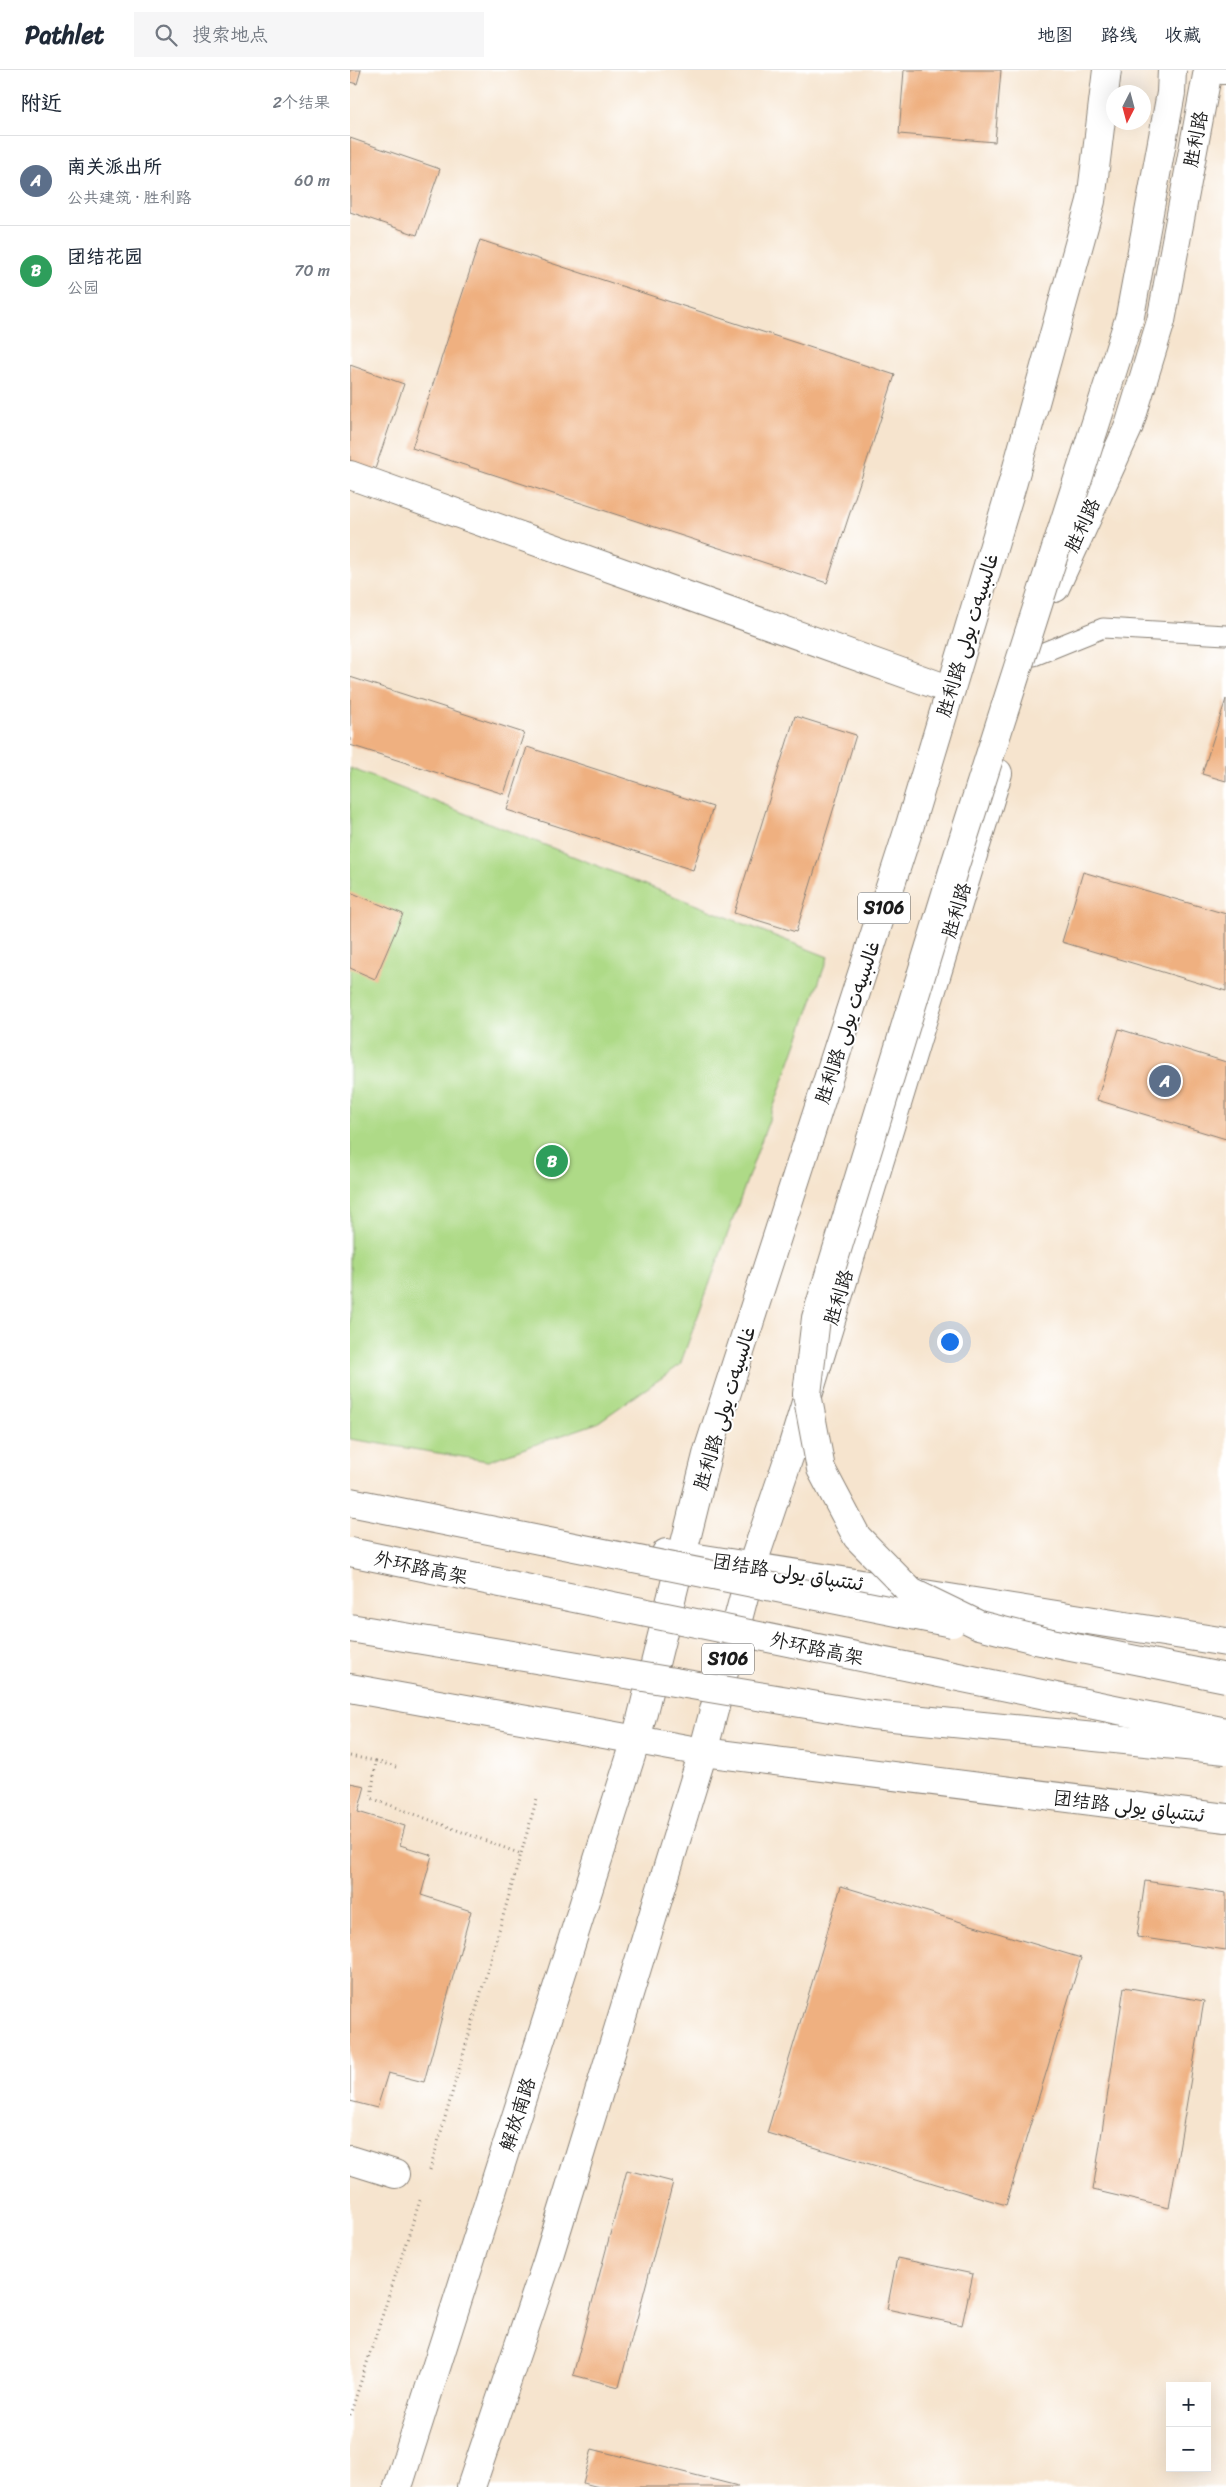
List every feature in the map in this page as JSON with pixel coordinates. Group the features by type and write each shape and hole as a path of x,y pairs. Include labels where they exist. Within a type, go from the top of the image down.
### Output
{"main road":[{"name":"胜利路 غالىبىيەت يولى","path":"636,1740 708,1451 910,825 1013,482 1091,200 1107,70"},
{"path":"1055,1644 980,1626 911,1592 858,1537 822,1469 807,1394 816,1318 953,871 1130,316 1171,92 1172,70"},
{"name":"胜利路","path":"471,2487 548,2262 703,1752 752,1566 795,1439 1059,575 1128,426 1161,321 1208,70"},
{"path":"350,475 951,690"},
{"path":"350,1502 1226,1678"},
{"name":"团结路 ئىتتىپاق يولى","path":"350,1508 683,1555 1226,1642"},
{"name":"外环路高架","path":"350,1552 1226,1732"},
{"path":"350,1628 872,1715 1226,1750"},
{"name":"团结路 ئىتتىپاق يولى","path":"350,1688 703,1752 1226,1818"},
{"name":"解放南路","path":"398,2487 636,1740"},
{"path":"350,2160 395,2174"}],"lane":[{"path":"1034,656 1103,628 1226,635"}],"path":[{"path":"350,1756 396,1766"},
{"path":"376,1761 371,1798 521,1854"},
{"path":"350,2415 426,2182 537,1798"},
{"path":"395,2174 426,2182"}],"green space":[{"path":"350,768 828,957 680,1365 597,1423 488,1461 350,1439"}],"building":[{"path":"350,70 361,70 357,84 350,82"},
{"path":"904,70 1001,70 995,142 899,134"},
{"path":"350,138 440,169 417,235 350,212"},
{"path":"480,240 895,375 827,583 412,448"},
{"path":"350,365 404,384 374,472 350,463"},
{"path":"350,677 524,733 504,794 350,745"},
{"path":"1226,699 1226,781 1202,774"},
{"path":"795,716 856,735 796,932 734,913"},
{"path":"527,747 713,807 693,870 507,810"},
{"path":"1083,872 1226,914 1226,991 1062,942"},
{"path":"350,892 403,914 375,979 350,968"},
{"path":"1119,1029 1226,1062 1226,1139 1097,1100"},
{"path":"350,1783 365,1786 358,1812 405,1826 400,1845 432,1855 421,1895 471,1911 424,2082 388,2073 377,2108 350,2101"},
{"path":"1145,1881 1226,1893 1226,1950 1137,1937"},
{"path":"841,1886 1081,1958 1006,2205 767,2133"},
{"path":"1124,1987 1204,2001 1169,2208 1093,2190"},
{"path":"627,2170 673,2182 619,2387 573,2375"},
{"path":"897,2258 973,2274 962,2325 887,2309"},
{"path":"592,2449 738,2487 599,2487 583,2483"}],"place":[{"name":"南关派出所","path":"1165,1081"},
{"name":"团结花园","path":"552,1161"}]}
